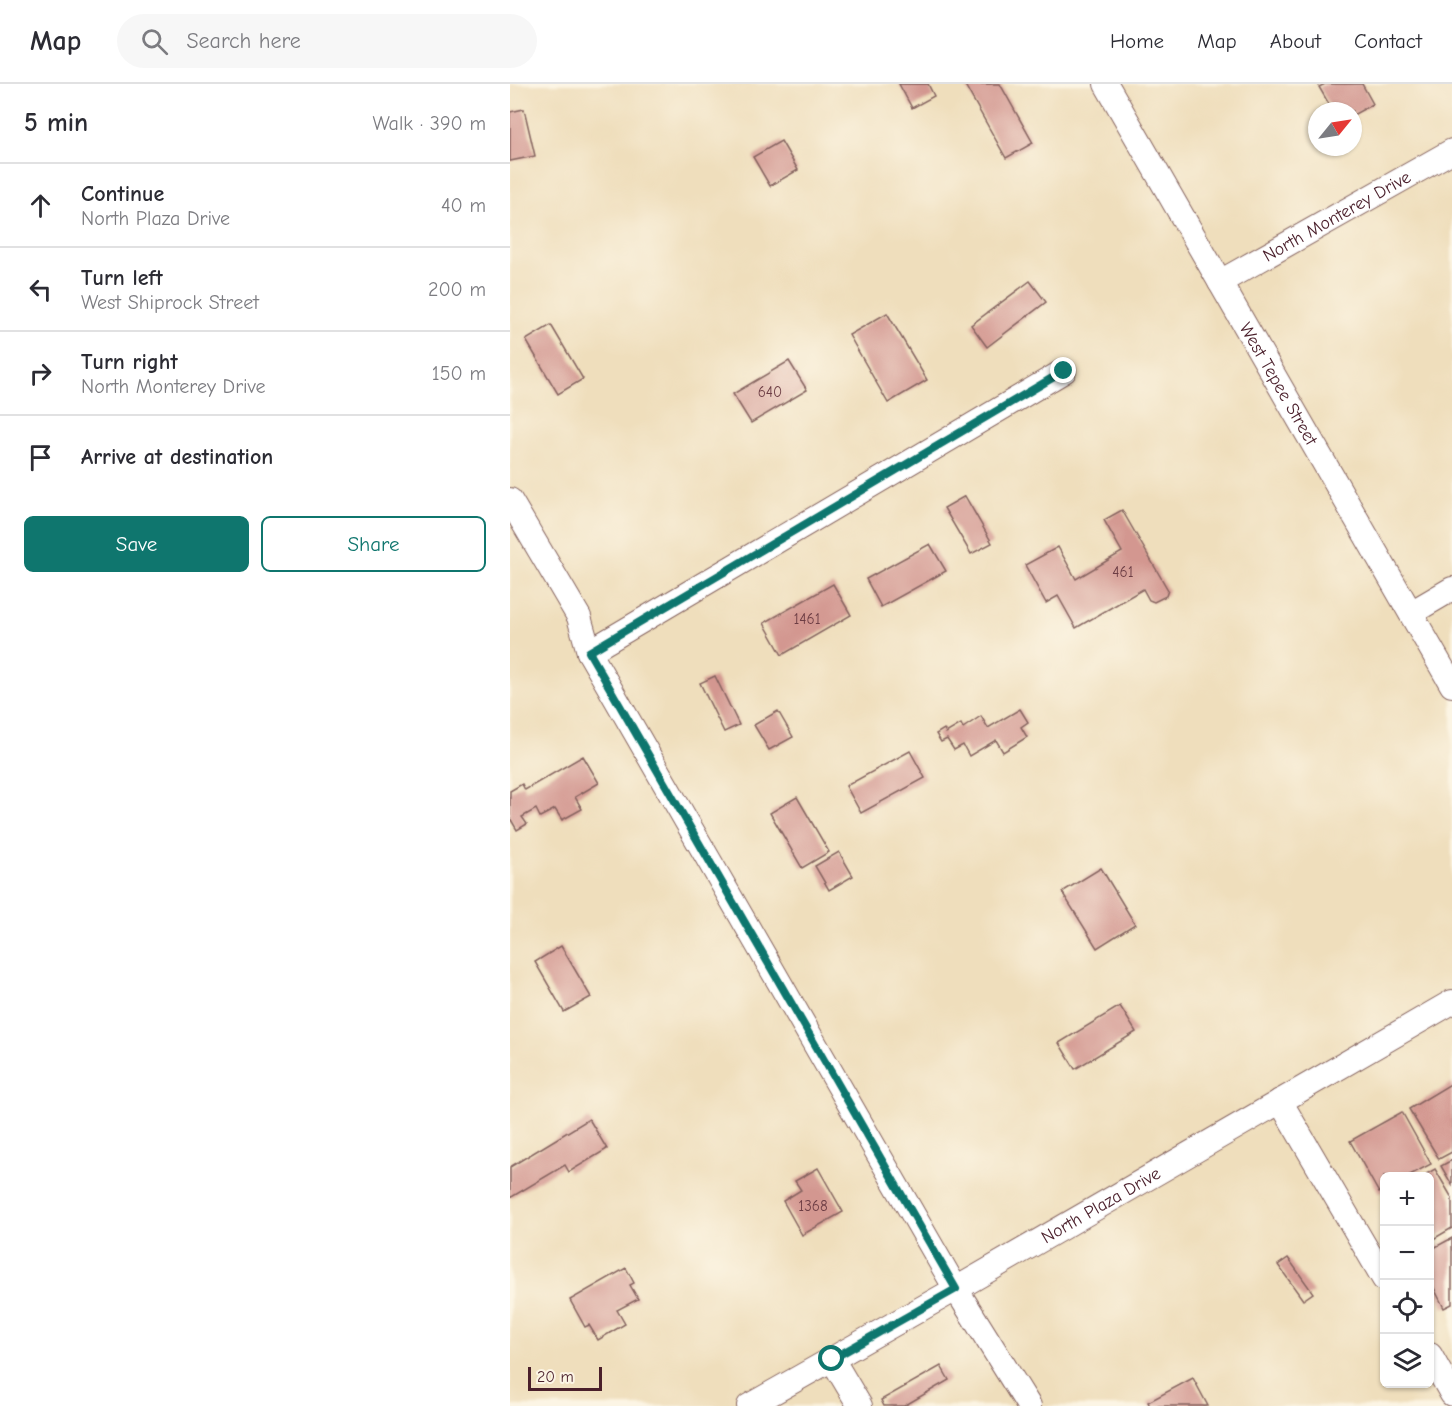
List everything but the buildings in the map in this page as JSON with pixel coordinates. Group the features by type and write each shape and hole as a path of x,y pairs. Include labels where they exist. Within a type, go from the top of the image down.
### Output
{"street":[{"name":"West Tepee Street","path":"1106,84 1452,685"},
{"name":"North Monterey Drive","path":"1220,282 1452,151"},
{"path":"589,652 1064,371"},
{"path":"510,500 579,617 589,652 956,1289 1029,1406"},
{"path":"1411,613 1452,589"},
{"name":"North Plaza Drive","path":"749,1406 1451,1004"},
{"path":"1281,1101 1380,1272"},
{"path":"832,1359 860,1406"},
{"path":"1434,1362 1452,1394"}],"route":[{"path":"832,1359 956,1289 589,652 1064,371"}]}
